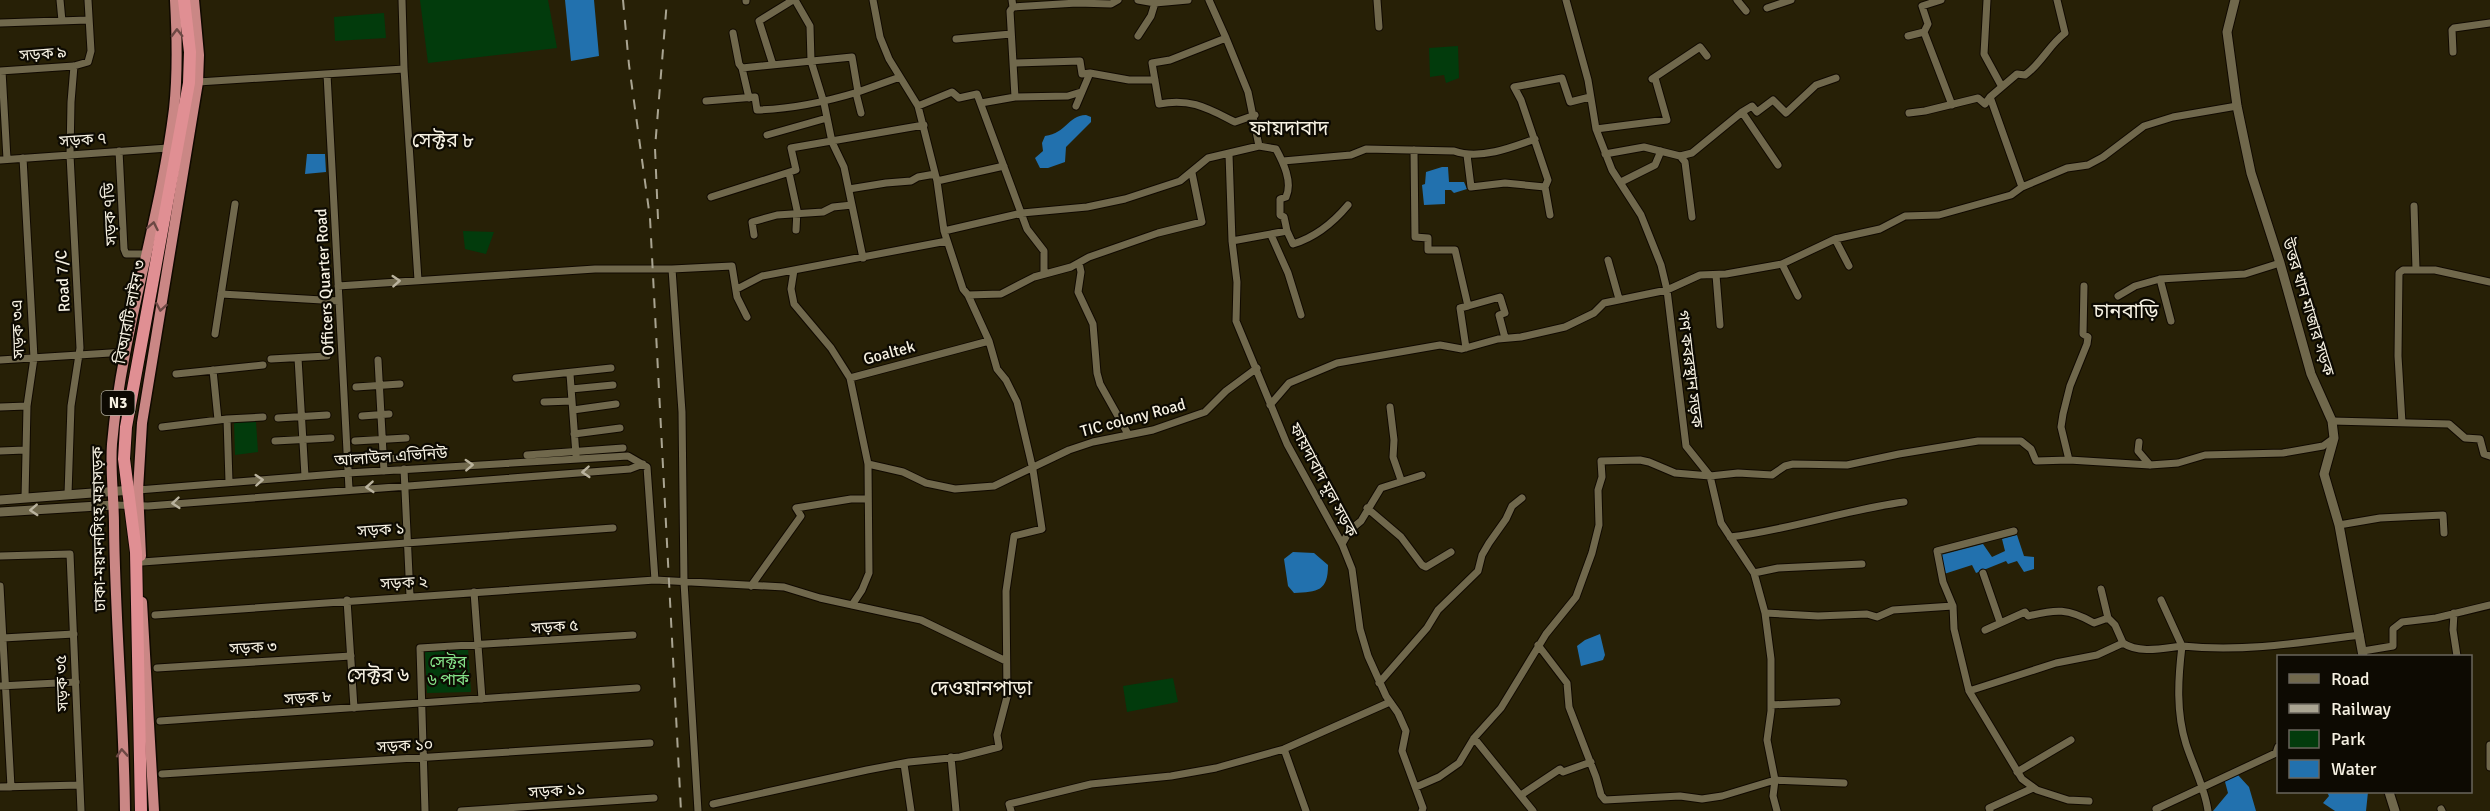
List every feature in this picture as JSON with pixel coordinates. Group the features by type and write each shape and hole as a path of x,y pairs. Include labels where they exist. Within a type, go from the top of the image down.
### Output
{"highway":[{"name":"ঢাকা-ময়মনসিংহ মহাসড়ক","path":"125,811 117,646 112,445 126,352 168,148 174,107 177,51 175,0"},
{"name":"বিআরটি লাইন ৩","path":"141,811 136,552 133,490 124,459 126,427 189,83 190,52 184,0"},
{"name":"N3","path":"154,811 147,562 133,490 150,366 198,82 199,55 194,0"}],"main road":[{"name":"উত্তর খান মাজার সড়ক","path":"2235,0 2227,32 2237,106 2251,173 2280,263 2311,374 2332,421 2334,438 2324,474 2339,525 2363,654"},
{"path":"0,500 133,490"},
{"path":"0,512 114,505"},
{"path":"2389,793 2395,811"}],"street":[{"path":"60,0 62,21"},
{"path":"0,23 88,20 88,0"},
{"path":"402,0 404,69 418,280"},
{"path":"773,65 759,21 794,0 810,26 811,61 824,103 832,142 844,167 863,258"},
{"path":"713,804 867,770 999,747 997,735 1007,697 1006,591 1014,536 1042,529 1033,470 1017,402 1006,380 997,369 989,341 963,289 947,241 936,177 918,106 880,37 873,0"},
{"path":"1015,97 1010,11 1013,3 1111,4 1118,0"},
{"path":"1138,0 1154,2 1188,0"},
{"path":"1209,0 1248,92 1255,115 1259,146"},
{"path":"1377,0 1379,27"},
{"name":"গণ কবরস্থান সড়ক","path":"1566,0 1588,80 1596,129 1605,154 1641,215 1667,290 1686,446 1710,476 1721,523 1754,573 1765,613 1771,658 1771,705 1767,740 1775,780 1773,796 1777,811"},
{"path":"1737,0 1746,11"},
{"path":"1767,8 1791,0"},
{"path":"1941,0 1922,6 1928,24 1924,32 1952,105"},
{"path":"1987,0 1984,54 2002,87"},
{"path":"1909,113 1978,98 1985,104 2017,74 2025,75 2037,66 2041,57 2065,33 2057,0"},
{"path":"1138,36 1151,16 1154,2"},
{"name":"সড়ক ৯","path":"1,71 74,66 88,62 91,51 88,20"},
{"path":"2453,52 2452,30 2454,28 2490,23"},
{"path":"1908,36 1924,32"},
{"path":"733,33 749,98"},
{"path":"956,39 1011,34"},
{"path":"1226,38 1170,60 1152,63 1159,104 1174,101 1190,102 1235,122 1255,115"},
{"path":"1596,129 1667,120 1655,78 1652,79 1700,47 1707,56"},
{"path":"742,68 852,57 861,113"},
{"path":"1014,63 1080,61 1082,74 1090,73 1129,80 1155,80"},
{"name":"Road 7/C","path":"68,494 70,406 80,348 70,155 74,66"},
{"path":"198,82 404,69"},
{"path":"1,71 4,159"},
{"path":"1076,106 1090,73"},
{"name":"Officers Quarter Road","path":"327,74 349,489"},
{"path":"706,101 755,97 757,110 824,103 900,77"},
{"path":"1550,215 1545,187 1548,180 1521,100 1514,87 1562,78 1570,102 1590,97"},
{"path":"1605,154 1644,147 1680,156 1692,153 1752,105 1757,112 1773,100 1786,113 1816,85 1836,78"},
{"path":"918,106 952,92 959,98 977,94 1027,229 1044,251 1044,274"},
{"path":"981,103 1015,97 1057,97 1082,92"},
{"path":"1990,97 2022,187"},
{"path":"1270,405 1289,383 1337,363 1440,345 1466,348 1565,327 1594,313 1604,303 1667,290 1700,275 1782,264 1835,239 1881,229 1905,216 1939,214 1999,199 2067,168 2088,165 2103,157 2144,126 2173,117 2237,106"},
{"path":"1742,112 1778,165"},
{"path":"766,135 827,118"},
{"path":"711,197 796,171 791,148 924,125"},
{"path":"1283,161 1351,155 1366,149 1454,151 1467,155 1517,146 1535,139"},
{"path":"944,231 1022,213 1087,207 1125,199 1180,181 1208,158 1259,146 1276,149 1283,161 1288,193 1286,197 1280,199 1280,215 1284,217 1293,244 1307,240 1335,221 1348,205"},
{"name":"সড়ক ৭","path":"4,159 168,148"},
{"path":"1414,150 1415,237 1428,238 1428,250 1455,250 1468,306"},
{"name":"সড়ক ৭ডি","path":"119,151 124,249 126,254 147,254"},
{"path":"1621,182 1655,165 1661,151"},
{"name":"ফায়দাবাদ মূল সড়ক","path":"1229,154 1232,241 1237,282 1236,321 1287,444 1342,544 1352,569 1360,629 1379,683 1406,731 1402,751 1424,808 1422,811"},
{"path":"1467,155 1471,187 1505,183 1545,187"},
{"path":"1680,156 1685,162 1692,217"},
{"name":"সড়ক ৩এ","path":"23,158 34,358 27,406 25,498"},
{"path":"849,189 886,183 911,182 918,177 936,177 1004,166"},
{"path":"789,172 796,210 796,230"},
{"path":"968,295 1000,294 1044,274 1158,233 1202,222 1191,173"},
{"path":"215,334 235,204"},
{"path":"754,235 752,222 777,215 823,212 833,207 852,205"},
{"path":"2414,206 2416,269"},
{"path":"1232,241 1271,236 1287,231"},
{"path":"1271,236 1288,273 1301,315"},
{"path":"1835,239 1850,266"},
{"path":"737,289 762,276 947,241"},
{"path":"1608,260 1619,299"},
{"path":"1079,262 1081,272 1078,292 1093,324 1098,379 1128,434"},
{"path":"2118,296 2135,286 2160,279 2245,274 2280,263"},
{"path":"1782,264 1798,296"},
{"path":"338,286 595,269 732,266 737,297 747,317"},
{"path":"672,269 682,412 684,582 698,811"},
{"name":"Goaltek","path":"794,270 791,289 794,304 831,348 850,378 989,341"},
{"path":"2402,423 2398,356 2399,273 2403,270 2435,270 2490,282"},
{"path":"1716,274 1720,325"},
{"path":"2160,279 2171,321"},
{"path":"2068,460 2061,427 2070,386 2087,344 2088,337 2083,334 2084,286"},
{"path":"221,294 339,302"},
{"path":"1466,348 1460,308 1500,297 1505,313 1499,315 1505,338"},
{"path":"0,360 126,352"},
{"path":"272,359 327,356"},
{"path":"298,358 305,476"},
{"path":"378,360 384,471"},
{"path":"176,374 263,366"},
{"path":"516,378 611,368"},
{"name":"TIC colony Road","path":"868,464 903,472 926,483 956,489 994,486 1033,470 1069,450 1128,434 1153,430 1205,412 1226,391 1257,368"},
{"path":"213,370 218,420"},
{"path":"570,374 576,455"},
{"path":"850,378 868,464 869,573 852,605"},
{"path":"356,387 400,384"},
{"path":"571,389 613,385"},
{"path":"544,402 572,400"},
{"path":"573,410 616,404"},
{"path":"0,406 27,406"},
{"path":"1390,407 1394,440 1393,457 1401,480"},
{"path":"362,416 389,414"},
{"path":"278,418 327,415"},
{"path":"162,427 227,418 263,417"},
{"path":"227,418 229,482"},
{"path":"2332,421 2449,424 2465,438 2480,439 2484,454 2490,456"},
{"path":"574,434 620,428"},
{"path":"275,441 331,438"},
{"path":"355,441 406,438"},
{"path":"1416,787 1439,777 1459,763 1474,738 1501,708 1538,645 1576,597 1590,561 1599,525 1598,489 1602,477 1601,461 1640,460 1675,473 1710,476 1738,473 1772,475 1785,466 1793,464 1847,465 1978,441 2021,441 2031,449 2036,461 2068,460 2150,465 2178,463 2205,454 2283,453 2323,446 2334,438"},
{"path":"2139,442 2138,451 2150,465"},
{"path":"527,455 576,455 623,448"},
{"path":"0,452 25,450"},
{"name":"আলাউল এভিনিউ","path":"133,490 576,455 628,456 643,464"},
{"path":"358,460 406,458"},
{"path":"114,505 148,506 630,469 643,464 647,467 648,472 655,580"},
{"path":"404,469 410,596"},
{"path":"1342,544 1350,530 1361,521 1381,488 1422,475"},
{"path":"1379,683 1427,628 1438,610 1478,571 1482,555 1512,506 1522,498"},
{"path":"752,586 801,516 796,508 852,499 868,500"},
{"path":"1730,537 1828,519 1867,507 1904,502"},
{"path":"1367,508 1401,537 1422,565 1426,567 1451,552"},
{"path":"2339,525 2380,518 2443,515 2444,533"},
{"name":"সড়ক ১","path":"147,562 406,541 613,528"},
{"path":"2014,531 1937,551 1943,582 1953,606 1956,640 1969,691 2000,739 2017,772 2033,788 2068,800 2089,801"},
{"name":"সড়ক ৩৫","path":"0,556 70,554 81,811"},
{"path":"1754,573 1778,568 1862,564"},
{"path":"1983,573 2000,622"},
{"name":"সড়ক ২","path":"155,615 655,580 784,587 921,620 1006,661"},
{"path":"0,586 3,686 11,787"},
{"path":"2101,589 2108,618 2115,625 2123,644"},
{"path":"474,592 480,646 482,699"},
{"path":"347,600 354,708"},
{"path":"2162,600 2182,646 2178,692 2181,722 2208,811"},
{"path":"2363,654 2393,646 2392,629 2402,622 2436,618 2490,605"},
{"path":"1765,613 1818,616 1867,614 1877,617 1893,610 1953,606"},
{"path":"1985,630 2025,612 2028,616 2059,609 2067,610 2094,623 2108,618"},
{"path":"2454,613 2453,630 2457,655"},
{"path":"3,638 74,634"},
{"path":"1969,691 2056,663 2097,655 2123,644 2136,648 2155,649 2182,646 2218,650 2266,648 2360,634"},
{"name":"সড়ক ৫","path":"423,704 420,648 633,635"},
{"path":"1538,645 1567,684 1569,706 1591,762 1602,798 1613,801 1680,796 1702,799 1722,796 1775,780 1844,783"},
{"name":"সড়ক ৩","path":"157,668 351,656"},
{"path":"3,686 76,682"},
{"name":"সড়ক ৮","path":"160,722 637,688"},
{"path":"1009,811 1009,804 1091,784 1205,770 1284,749 1390,702"},
{"path":"1771,705 1837,702"},
{"path":"423,704 425,811"},
{"path":"1474,738 1533,811"},
{"path":"2017,772 2071,740"},
{"name":"সড়ক ১০","path":"162,774 650,743"},
{"path":"2490,745 2490,767"},
{"path":"1284,749 1306,811"},
{"path":"2156,808 2201,785 2276,753 2277,750"},
{"path":"951,757 956,811"},
{"path":"1521,795 1560,770 1563,772 1591,762"},
{"path":"904,764 911,811"},
{"path":"0,787 80,785"},
{"path":"1990,811 1989,808 2033,788"},
{"name":"সড়ক ১১","path":"461,811 654,798"},
{"path":"1623,801 1623,811"}],"green space":[{"path":"420,0 548,0 557,48 428,63"},
{"path":"384,13 386,38 335,41 334,17"},
{"path":"1458,46 1459,78 1446,83 1444,75 1430,77 1429,48"},
{"path":"463,231 494,232 486,254 465,249"},
{"path":"234,422 256,422 258,452 235,455"},
{"name":"সেক্টর ৬ পার্ক","path":"468,649 471,692 427,693 425,652"},
{"path":"1173,678 1178,702 1127,712 1123,686"}],"water":[{"path":"565,0 594,0 599,56 571,61"},
{"path":"1086,115 1091,117 1091,122 1066,147 1065,162 1048,168 1040,168 1035,158 1043,151 1042,143 1045,136 1058,132 1075,118"},
{"path":"307,154 325,154 326,172 305,174"},
{"path":"1448,167 1449,182 1464,182 1467,189 1454,193 1451,190 1445,190 1445,204 1424,205 1422,185 1425,184 1426,172"},
{"path":"2017,535 2024,556 2034,557 2034,569 2024,572 2017,561 2008,564 2006,561 1976,573 1972,565 1944,574 1941,555 1983,544 1992,557 2005,551 2002,539"},
{"path":"1293,552 1314,553 1328,565 1324,585 1315,591 1294,593 1288,586 1284,559"},
{"path":"1600,634 1605,655 1603,660 1581,666 1577,646"},
{"path":"2238,775 2249,787 2256,811 2213,811 2228,793 2224,778"},
{"path":"2328,793 2368,793 2366,811 2335,811 2323,803 2329,796"}],"railway":[{"path":"623,0 629,65 650,218 681,811"},
{"path":"658,219 655,148 667,0"}],"district":[{"name":"ফায়দাবাদ","path":"1289,128"},
{"name":"সেক্টর ৮","path":"443,140"},
{"name":"চানবাড়ি","path":"2126,311"},
{"name":"সেক্টর ৬","path":"378,675"},
{"name":"দেওয়ানপাড়া","path":"981,688"}]}
